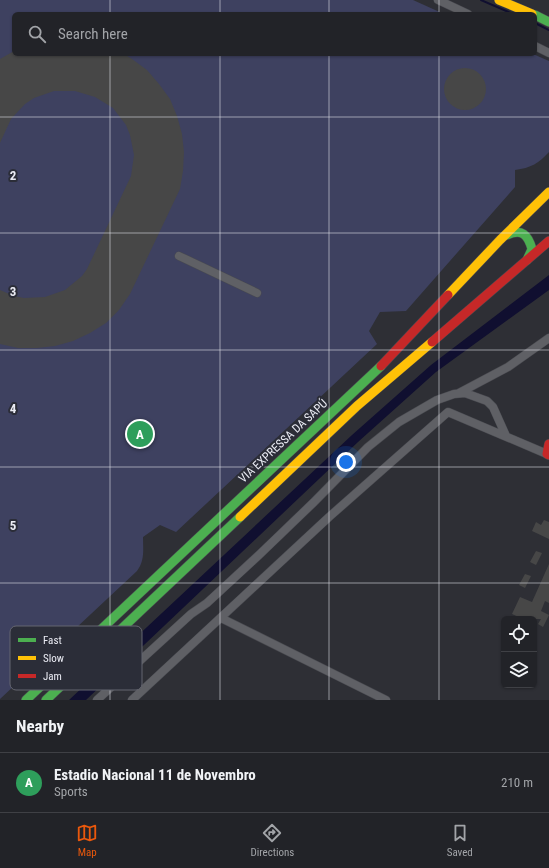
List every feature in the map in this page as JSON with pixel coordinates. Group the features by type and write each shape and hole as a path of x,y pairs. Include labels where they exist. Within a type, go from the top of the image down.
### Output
{"main road":[{"path":"499,0 527,12"},
{"path":"537,17 549,22"},
{"name":"VIA EXPRESSA DA SAPÚ","path":"105,626 385,362 500,240 549,192"},
{"path":"500,240 515,231 525,234 529,239 532,249 526,262"},
{"path":"126,626 357,406 549,241"},
{"path":"548,455 549,444"},
{"name":"VIA EXPRESSA DA SAPÚ","path":"26,700 37,690"},
{"path":"46,700 57,690"}],"street":[{"path":"438,0 464,12"},
{"path":"537,47 549,53"},
{"path":"179,256 257,294"},
{"path":"142,659 191,614 207,603 314,502 368,447 399,422 437,400 460,393 508,366 549,338"},
{"path":"460,393 465,393 487,401 491,404 498,416 506,436"},
{"path":"132,700 329,517 448,412 548,455"},
{"path":"221,618 386,700"},
{"path":"98,700 109,690"}],"shaded area":[{"path":"0,0 413,0 440,12 12,12 12,56 537,56 549,61 549,152 534,164 526,168 515,170 515,187 406,311 380,312 369,331 377,344 176,532 160,525 143,537 143,551 140,567 78,626 10,626 10,690 0,699"},
{"path":"549,275 549,290 436,372 358,442 142,647 142,632 352,435 431,365"},
{"path":"80,690 97,690 86,700 69,700"}],"building":[{"path":"12,52 12,56 127,56 147,70 170,99 182,134 184,152 180,189 130,294 119,310 106,323 73,341 55,346 18,348 0,344 0,290 14,296 24,298 45,297 65,290 82,276 87,269 131,176 134,155 130,135 126,125 113,108 95,97 75,91 54,91 34,98 25,104 11,119 0,143 0,59"},
{"path":"461,68 469,68 477,71 483,77 486,89 483,101 477,107 469,110 461,110 453,107 447,101 444,93 444,85 447,77 453,71"},
{"path":"544,520 549,522 549,539 532,531 536,522 541,525"},
{"path":"536,551 542,553 536,565 530,562"},
{"path":"549,564 549,603 545,601 541,611 549,615 543,627 538,624 541,619 537,619 537,616 516,616 512,614 520,597 532,602"},
{"path":"525,574 531,576 525,588 519,585"}],"waterway":[{"path":"481,0 508,12"},
{"path":"537,24 549,30"}],"traffic: fast":[{"path":"537,16 549,22"},
{"path":"507,235 517,232 524,234 529,240 532,249 527,260"},
{"path":"105,626 381,366"},
{"path":"124,626 240,517"},
{"path":"26,700 37,690"},
{"path":"46,700 57,690"}],"traffic: slow":[{"path":"499,0 527,12"},
{"path":"448,295 500,240 549,192"},
{"path":"240,517 357,406 432,342"}],"traffic: jam":[{"path":"432,342 549,241"},
{"path":"381,366 448,295"},
{"path":"549,444 547,454 549,455"}],"place":[{"name":"Estadio Nacional 11 de Novembro","path":"140,434"}]}
